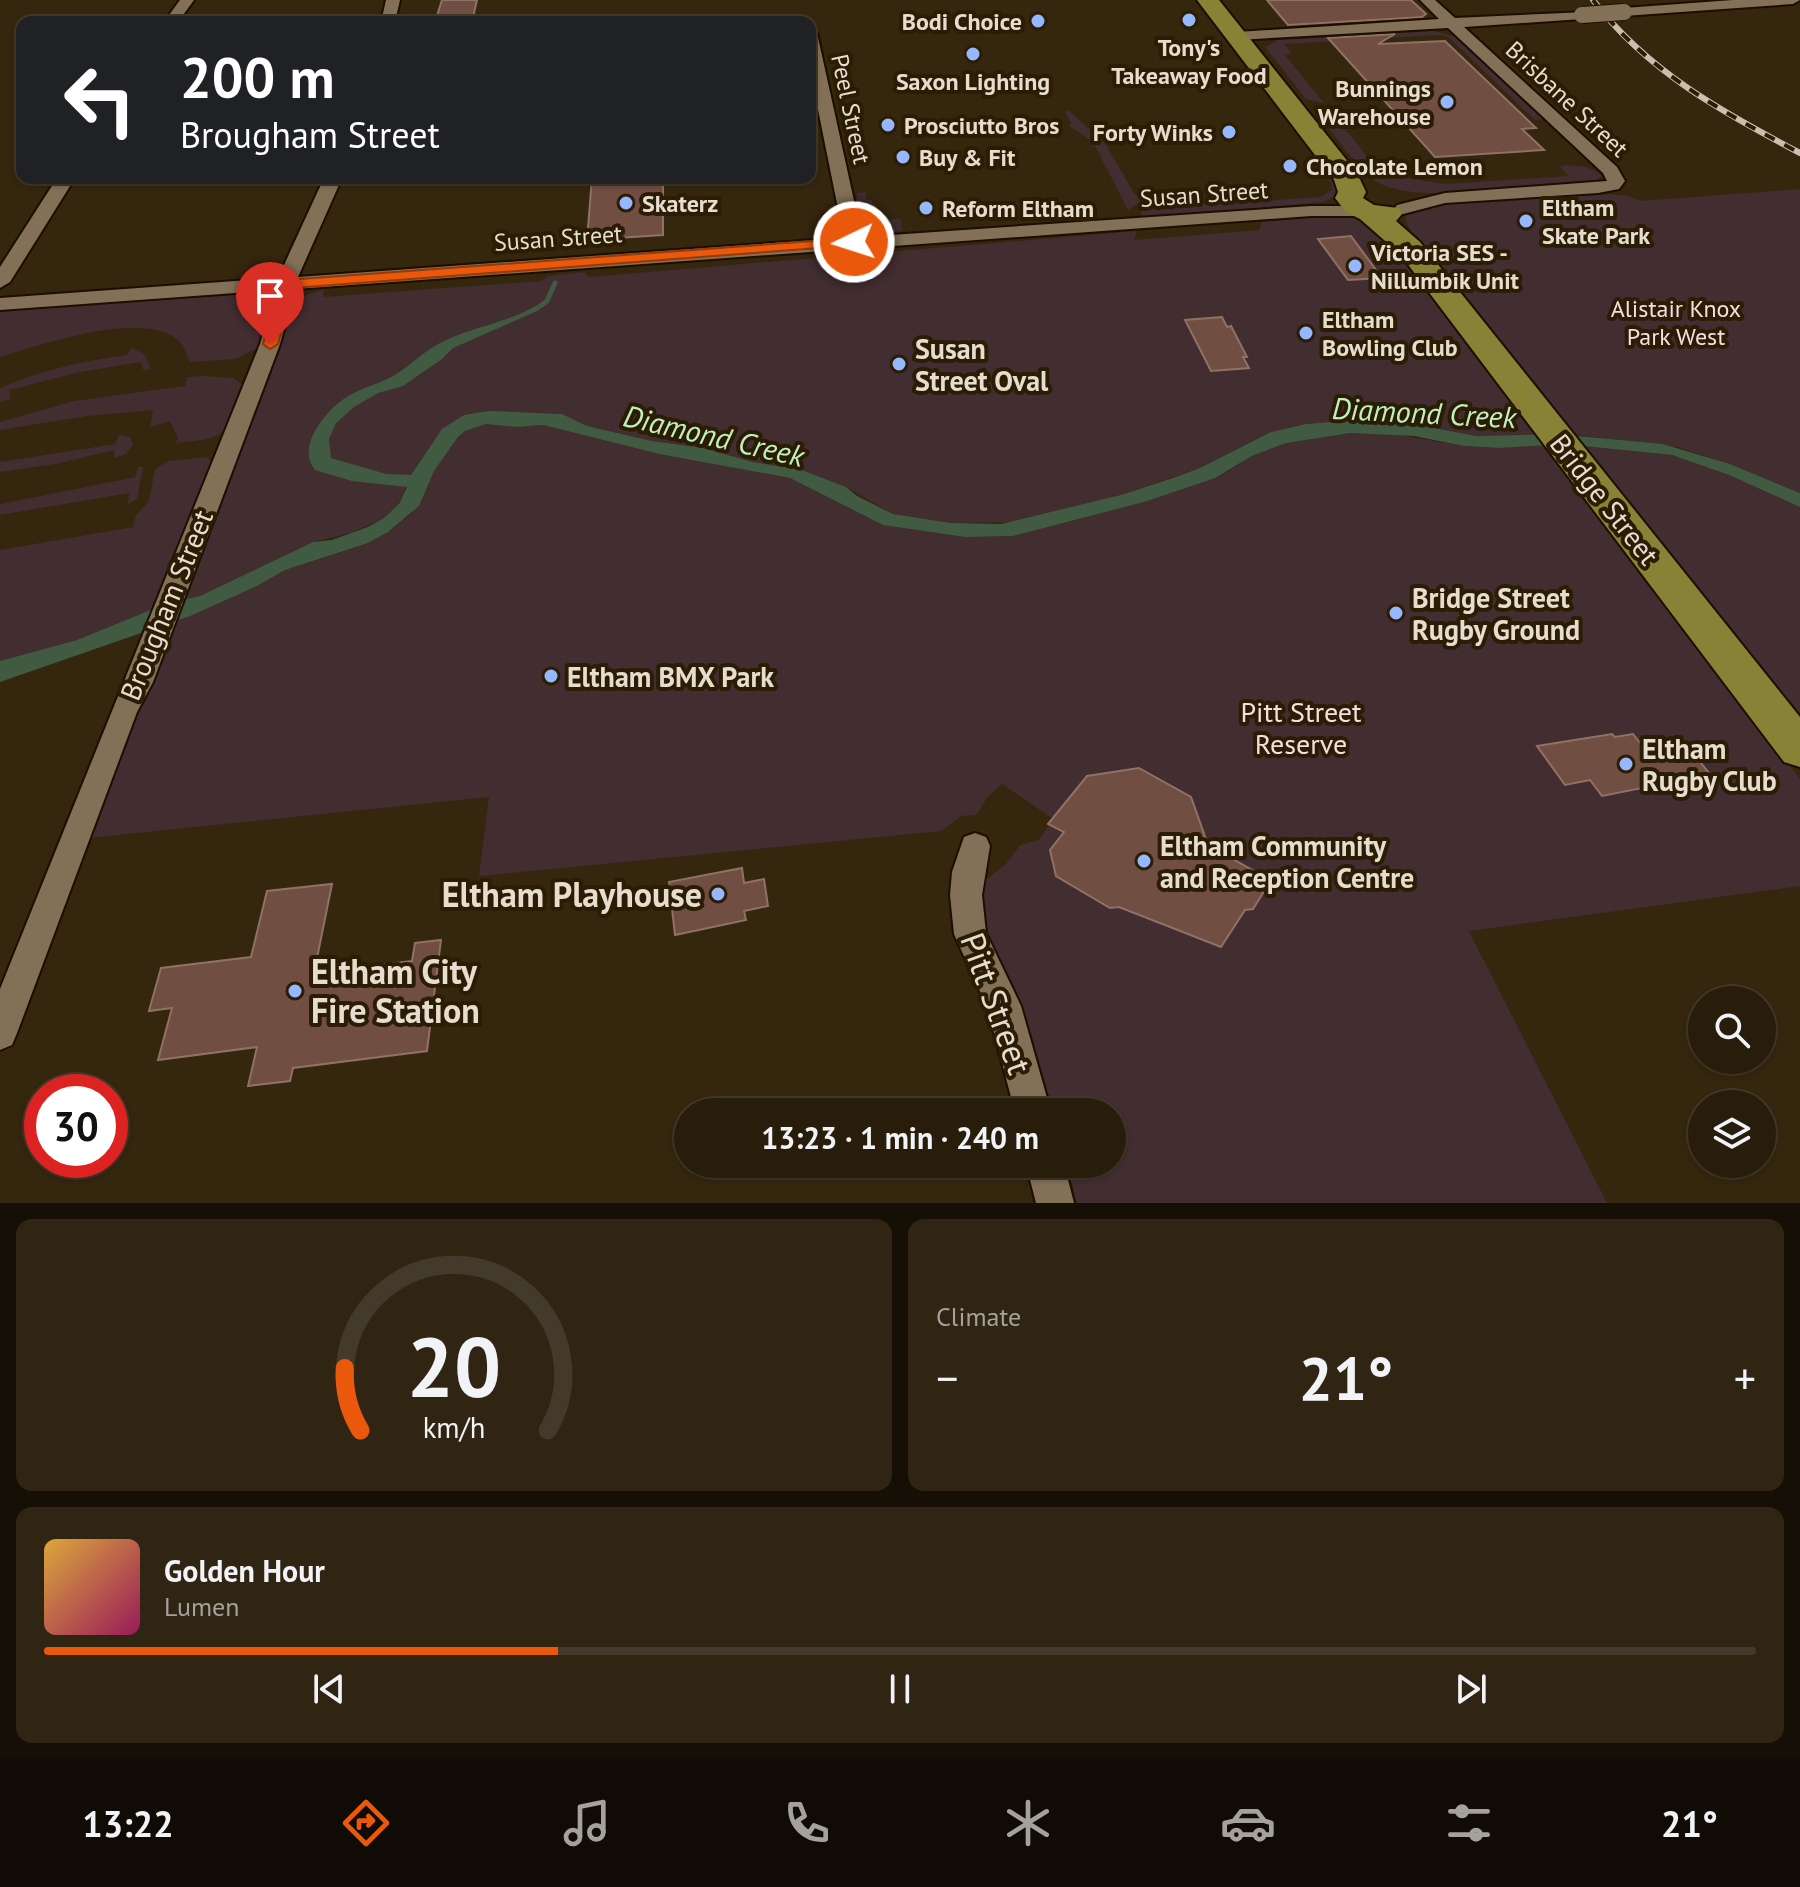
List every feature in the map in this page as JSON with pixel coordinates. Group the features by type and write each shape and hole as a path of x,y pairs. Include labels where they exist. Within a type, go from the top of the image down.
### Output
{"main road":[{"name":"Bridge Street","path":"1208,0 1244,36"},
{"name":"Bridge Street","path":"1222,0 1244,36 1347,179 1399,224 1410,248 1800,749"}],"street":[{"name":"Brisbane Street","path":"1376,201 1598,188 1610,186 1616,181 1611,171 1427,0"},
{"path":"1244,36 1793,0"},
{"name":"Peel Street","path":"816,62 854,242"},
{"path":"0,282 62,184"},
{"name":"Brougham Street","path":"0,1033 123,712 143,672 176,581 267,355 301,244 330,184"},
{"name":"Susan Street","path":"0,304 854,242 1164,223 1311,211 1376,201"},
{"name":"Pitt Street","path":"975,846 966,895 970,934 1004,1006 1029,1098"},
{"path":"1049,1178 1055,1203"}],"green space":[{"path":"1433,31 1457,37 1545,119 1535,120 1448,37 1441,35 1285,44 1292,54 1285,55 1324,103 1306,99 1265,47 1279,40"},
{"path":"1329,109 1371,161 1382,161 1394,176 1444,184 1568,176 1560,166 1571,166 1587,168 1602,176 1592,183 1481,193 1421,193 1396,189 1377,182 1355,161 1320,117"},
{"path":"1065,111 1069,111 1105,143 1135,195 1150,194 1148,197 1128,210 1093,142 1068,125 1071,124"},
{"path":"1314,157 1321,157 1344,185 1338,196 1322,202 1146,219 1141,215 1142,208 1161,200 1221,204 1321,197 1332,190 1332,186"},
{"name":"Alistair Knox Park West","path":"1800,189 1800,493 1730,464 1678,447 1575,435 1555,410 1549,410 1405,220 1408,212 1433,204 1611,194 1640,201"},
{"path":"865,192 867,200 872,200 877,220 901,219 902,231 878,234 865,229 856,193"},
{"path":"1041,200 1047,215 998,219 985,216 990,206"},
{"path":"1358,216 1395,246 1538,434 1476,436 1402,422 1358,420 1306,424 1271,432 1200,468 1121,495 1017,522 951,523 893,514 846,487 802,470 587,426 562,414 505,412 463,415 433,442 411,475 399,504 384,518 351,533 313,542 200,596 177,601 267,383 295,305 304,296 324,289 323,297 541,281 548,276 584,272 588,277 1137,231 1134,240 1259,230 1262,222"},
{"path":"246,292 266,297 269,316 256,349 235,359 190,362 178,340 162,331 141,328 91,332 0,357 0,309"},
{"path":"132,347 144,354 151,369 143,370 141,362 80,372 9,390 11,399 0,402 0,388 62,367 127,355"},
{"path":"187,377 233,378 243,385 228,424 216,436 207,439 176,443 178,438 170,421 150,427 153,410 87,416 0,430 0,422 74,401 185,386"},
{"name":"Pitt Street Reserve","path":"486,424 516,427 543,425 659,454 790,478 883,525 965,537 1013,536 1144,502 1225,473 1252,456 1310,438 1350,433 1393,434 1464,446 1499,448 1545,444 1800,779 1800,886 1469,931 1607,1203 1077,1203 1071,1178 1126,1178 1126,1098 1049,1098 1019,998 986,931 982,901 983,882 1006,864 1020,845 1039,840 1053,819 1002,784 987,798 976,815 961,816 941,831 479,876 489,797 88,838 170,622 257,586 285,570 368,543 388,532 411,514 434,471 465,431"},
{"path":"119,435 130,437 133,445 126,454 115,458 114,450 56,464 0,472 0,462 115,444"},
{"path":"1584,446 1672,455 1729,475 1800,507 1800,722"},
{"path":"207,457 212,463 190,515 159,608 77,640 0,661 0,550 133,527 136,515 149,501 155,469 169,461"},
{"path":"138,467 143,467 137,499 128,504 129,493 0,515 0,504 135,477"}],"shaded area":[{"path":"553,293 546,305 537,311 453,348 403,386 378,393 354,407 336,423 329,439 331,458 386,474 411,475 442,429 464,415 489,411 562,414 587,426 802,470 846,487 893,514 951,523 1001,524 1121,495 1170,479 1200,468 1271,432 1306,424 1358,420 1402,422 1476,436 1556,434 1663,444 1730,464 1800,493 1800,507 1729,475 1672,455 1564,444 1499,448 1464,446 1414,436 1350,433 1286,443 1252,456 1215,478 1144,502 1013,536 965,537 883,525 790,478 659,454 543,425 516,427 486,424 465,431 458,437 434,471 419,506 388,532 368,543 285,570 190,616 0,682 0,661 77,640 168,603 200,596 313,542 332,540 384,518 399,504 407,487 352,481 315,470 309,450 311,439 324,418 350,395 395,375 440,343 513,317 541,303"}],"building":[{"path":"442,0 477,0 473,16 437,16"},
{"path":"1267,0 1411,0 1426,14 1422,17 1288,25"},
{"name":"Bunnings Warehouse","path":"1395,34 1378,44 1445,41 1536,128 1522,129 1544,150 1435,157 1328,38"},
{"name":"Skaterz","path":"592,184 663,184 663,235 587,240"},
{"name":"Victoria SES - Nillumbik Unit","path":"1351,236 1382,278 1348,280 1318,239"},
{"name":"Eltham Bowling Club","path":"1222,317 1227,327 1231,326 1247,357 1243,357 1249,368 1211,371 1185,320"},
{"name":"Eltham Rugby Club","path":"1612,734 1615,737 1633,734 1645,749 1683,741 1714,779 1665,789 1662,784 1602,796 1590,780 1565,785 1537,746"},
{"name":"Eltham Community and Reception Centre","path":"1139,768 1191,797 1208,845 1254,871 1263,893 1253,909 1245,910 1221,947 1119,907 1110,908 1056,876 1050,850 1064,832 1048,824 1087,776"},
{"name":"Eltham Playhouse","path":"742,868 744,883 764,879 768,906 744,911 746,920 675,935 669,882"},
{"name":"Eltham City Fire Station","path":"332,884 314,973 412,961 415,943 441,940 427,1051 293,1068 290,1081 248,1086 257,1047 158,1060 172,1008 149,1011 161,968 251,957 267,891"}],"waterway":[{"path":"547,301 555,283"}],"railway":[{"path":"1593,0 1614,25 1662,69 1714,105 1800,153"}],"place":[{"name":"Tony's Takeaway Food","path":"1189,20"},
{"name":"Bodi Choice","path":"1038,21"},
{"name":"Saxon Lighting","path":"973,54"},
{"name":"Bunnings Warehouse","path":"1447,102"},
{"name":"Prosciutto Bros","path":"888,125"},
{"name":"Forty Winks","path":"1229,132"},
{"name":"Buy & Fit","path":"903,157"},
{"name":"Chocolate Lemon","path":"1290,166"},
{"name":"Skaterz","path":"626,203"},
{"name":"Reform Eltham","path":"926,208"},
{"name":"Eltham Skate Park","path":"1526,221"},
{"name":"Victoria SES - Nillumbik Unit","path":"1355,266"},
{"name":"Eltham Bowling Club","path":"1306,333"},
{"name":"Susan Street Oval","path":"899,364"},
{"name":"Bridge Street Rugby Ground","path":"1396,613"},
{"name":"Eltham BMX Park","path":"551,676"},
{"name":"Eltham Rugby Club","path":"1626,764"},
{"name":"Eltham Community and Reception Centre","path":"1144,861"},
{"name":"Eltham Playhouse","path":"718,894"},
{"name":"Eltham City Fire Station","path":"295,991"}],"route":[{"path":"270,344 287,284 854,242"}],"water label":[{"name":"Diamond Creek","path":"1424,412"},
{"name":"Diamond Creek","path":"714,435"}]}
